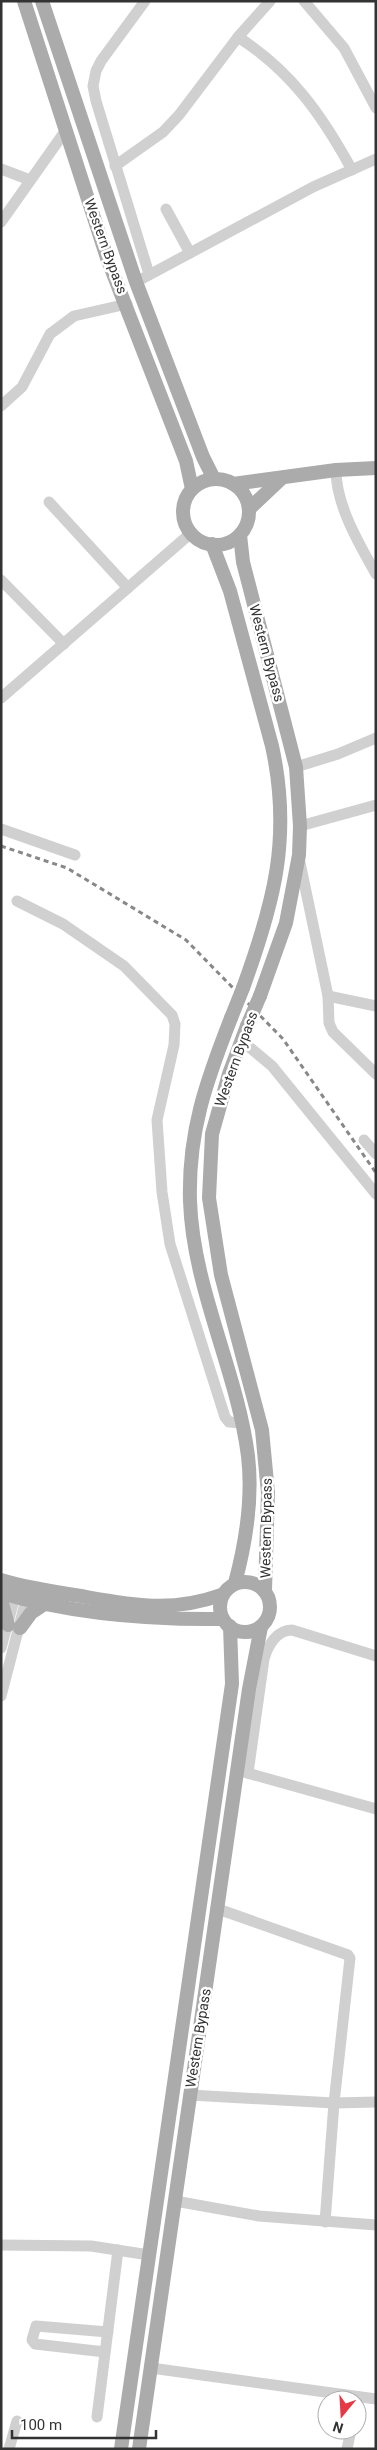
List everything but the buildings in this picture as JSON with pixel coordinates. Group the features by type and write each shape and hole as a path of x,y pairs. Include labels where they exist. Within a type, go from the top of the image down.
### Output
{"main road":[{"name":"Western Bypass","path":"24,1 107,258 127,304 186,461 192,489"},
{"name":"Western Bypass","path":"42,1 136,282 203,457 214,479"},
{"path":"233,484 241,490 249,509 249,519 240,535 222,544 212,544 201,540 191,533 184,516 184,506 192,489 206,480 214,479 233,484 336,470 376,468"},
{"path":"249,509 282,478"},
{"name":"Western Bypass","path":"240,535 243,562 296,767 300,826 299,855 286,923 229,1074 212,1134 209,1198 221,1275 262,1430 268,1494 265,1590"},
{"name":"Western Bypass","path":"212,544 230,591 272,746 277,769 282,823 281,851 275,884 261,936 210,1074 194,1126 190,1162 190,1203 200,1270 242,1423 248,1457 249,1492 244,1543 235,1583"},
{"path":"1,1580 15,1594 46,1603 153,1619 226,1623 241,1632 249,1632 261,1627 270,1609 270,1601 265,1590 249,1582 235,1583 222,1595 187,1605 153,1607 15,1594"},
{"path":"14,1627 15,1594"},
{"path":"222,1595 219,1606 226,1623"},
{"path":"14,1627 46,1603"},
{"name":"Western Bypass","path":"121,2449 232,1684 226,1623"},
{"name":"Western Bypass","path":"139,2449 218,1909 243,1772 252,1670 261,1627"}],"street":[{"path":"146,1 101,61 93,86 115,166 149,274"},
{"path":"115,166 163,132 179,115 238,37 270,1"},
{"path":"304,1 344,48 376,108"},
{"path":"238,37 261,52 300,90 327,124 352,170"},
{"path":"1,222 66,130"},
{"path":"136,282 313,187 376,159"},
{"path":"1,170 30,180"},
{"path":"166,209 190,253"},
{"path":"1,406 22,387 50,334 74,316 127,304"},
{"path":"336,470 337,488 348,518 376,574"},
{"path":"48,502 128,588"},
{"path":"1,698 191,533"},
{"path":"1,580 64,644"},
{"path":"296,767 338,754 376,738"},
{"path":"300,826 376,805"},
{"path":"1,828 75,855"},
{"path":"299,855 328,996 329,1023 333,1032 376,1074"},
{"path":"17,901 62,924 124,966 172,1015 174,1044 157,1120 162,1192 170,1244 225,1417 229,1422 242,1423"},
{"path":"328,996 376,1006"},
{"path":"242,1040 272,1066 376,1194"},
{"path":"364,1140 376,1154"},
{"path":"1,1696 14,1627 15,1594"},
{"path":"1,1648 14,1627"},
{"path":"376,1656 292,1630 285,1630 276,1636 267,1650 264,1659 243,1772 376,1809"},
{"path":"218,1909 348,1955 350,1963 334,2103 325,2222"},
{"path":"190,2095 334,2103 376,2102"},
{"path":"174,2201 259,2216 376,2225"},
{"path":"1,2246 67,2245 149,2255"},
{"path":"97,2417 118,2250"},
{"path":"105,2352 35,2344 32,2340 36,2326 108,2332"},
{"path":"150,2368 317,2392"},
{"path":"9,2449 17,2421"}],"railway":[{"path":"1,846 67,868 186,940 283,1039 376,1173"}]}
